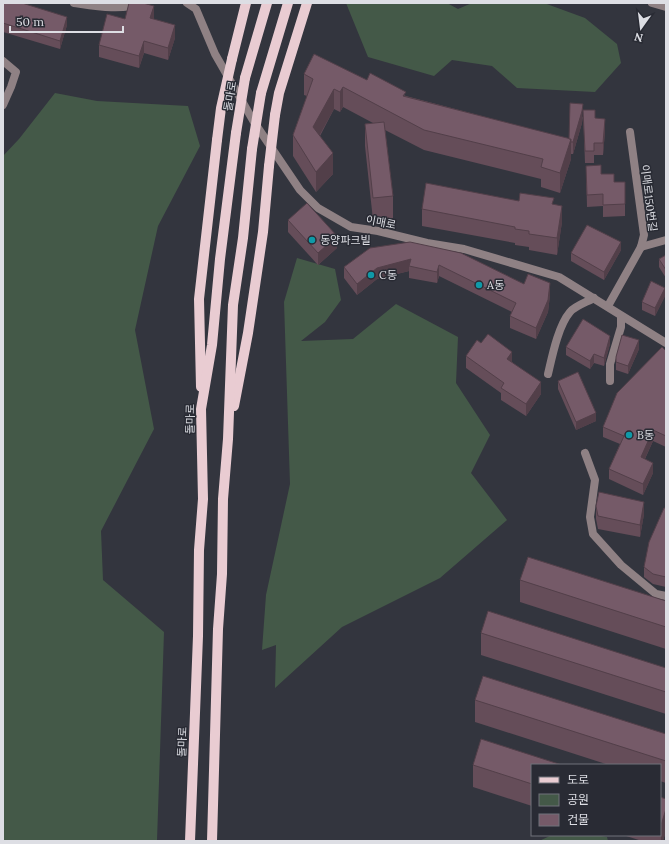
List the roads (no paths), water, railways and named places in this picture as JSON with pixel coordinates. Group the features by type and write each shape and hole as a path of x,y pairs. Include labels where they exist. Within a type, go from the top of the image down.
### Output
{"main road":[{"path":"201,409 199,299 221,108 246,3"},
{"name":"돌마로","path":"190,841 198,636 198,550 203,499 201,409 212,345 220,259 236,133 245,78 267,3"},
{"path":"212,841 218,629 222,574 223,499 228,439 233,305 243,238 252,150 261,93 288,3"},
{"path":"228,439 249,325 263,232 268,166 279,93 307,3"}],"street":[{"path":"74,3 102,7 136,6 142,3"},
{"name":"이매로","path":"188,3 196,9 215,54 254,122 300,190 318,208 351,227 464,249 555,275 608,306 666,343"},
{"path":"652,3 666,7"},
{"path":"3,61 16,72 12,88 3,105"},
{"name":"이매로150번길","path":"608,306 641,247 644,235 630,132"},
{"path":"641,247 666,240"},
{"path":"548,374 555,345 562,326 570,312 594,298"},
{"path":"610,381 610,364 621,327 622,316"},
{"path":"585,453 595,480 590,517 593,534 621,565 656,594 666,596"}],"place":[{"name":"동양파크빌","path":"312,240"},
{"name":"C동","path":"371,275"},
{"name":"A동","path":"479,285"},
{"name":"B동","path":"629,435"}]}
